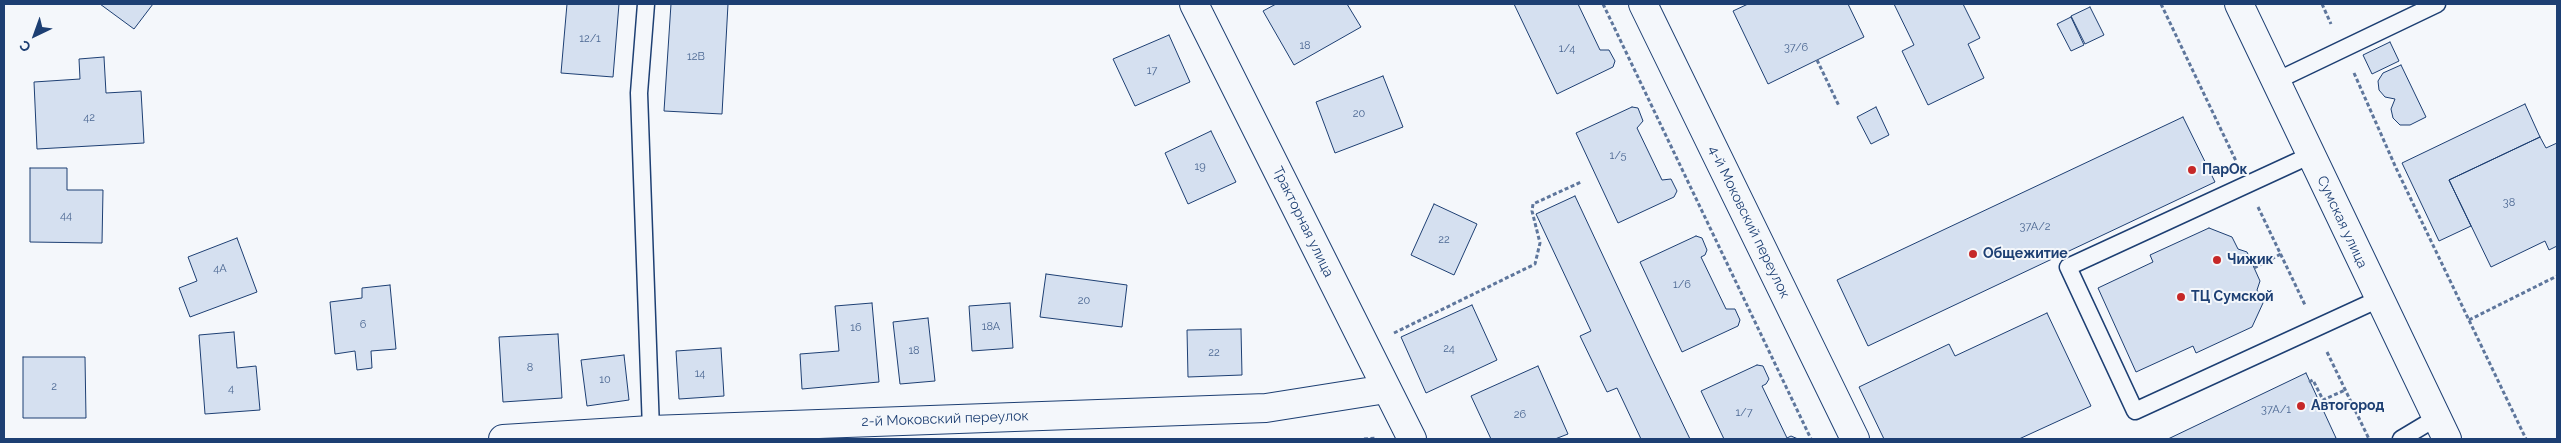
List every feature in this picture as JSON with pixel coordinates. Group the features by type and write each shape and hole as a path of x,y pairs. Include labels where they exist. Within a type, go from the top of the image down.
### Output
{"street":[{"name":"Тракторная улица","path":"1194,4 1412,439"},
{"name":"4-й Моковский переулок","path":"1643,4 1854,439"},
{"name":"Сумская улица","path":"2239,4 2442,429"},
{"name":"2-й Моковский переулок","path":"503,439 651,430 1266,408 1386,389"}],"lane":[{"path":"646,4 639,93 651,430"},
{"path":"2276,81 2437,4"},
{"path":"2310,156 2068,267 2135,411 2379,299"},
{"path":"2401,439 2442,429"}],"path":[{"path":"1603,4 1811,439"},
{"path":"2161,4 2368,439"},
{"path":"2322,4 2396,168 2526,439"},
{"path":"1817,60 1839,106"},
{"path":"1389,335 1535,264 1540,243 1532,212 1533,204 1580,182"},
{"path":"2254,268 2281,254"},
{"path":"2469,320 2557,276"},
{"path":"2310,382 2313,380 2324,400 2345,390"}],"building":[{"path":"100,4 153,4 134,29"},
{"path":"567,4 619,4 613,77 561,73"},
{"path":"671,4 728,4 722,114 664,111"},
{"path":"1276,4 1347,4 1361,27 1294,65 1263,11"},
{"path":"1514,4 1578,4 1600,50 1609,50 1615,61 1613,67 1557,94"},
{"path":"1748,4 1848,4 1864,37 1768,84 1733,11"},
{"path":"1894,4 1963,4 1980,38 1968,44 1984,78 1928,105 1902,51 1914,45"},
{"path":"2090,7 2104,35 2085,44 2071,16"},
{"path":"2071,17 2084,45 2071,51 2057,24"},
{"path":"1169,35 1190,82 1135,106 1113,59"},
{"path":"2390,42 2399,61 2372,74 2363,55"},
{"path":"104,57 106,93 141,91 144,143 37,149 34,82 80,79 79,59"},
{"path":"2401,65 2426,117 2410,125 2400,125 2393,118 2391,109 2395,99 2385,97 2379,90 2378,81 2383,73"},
{"path":"1383,76 1403,127 1335,153 1316,102"},
{"path":"2525,104 2540,137 2449,180 2471,226 2439,241 2402,163"},
{"path":"1632,107 1638,108 1643,121 1637,128 1662,180 1671,179 1677,191 1674,197 1618,223 1576,133"},
{"path":"1876,107 1889,135 1871,144 1857,117"},
{"path":"2183,117 2215,182 1868,346 1837,280"},
{"path":"1211,131 1236,182 1188,204 1165,153"},
{"path":"2540,137 2546,148 2557,143 2557,246 2549,250 2545,241 2491,267 2449,180"},
{"path":"30,168 67,168 67,190 103,190 102,243 30,242"},
{"path":"1575,196 1690,439 1641,439 1617,388 1607,392 1580,336 1591,331 1536,214"},
{"path":"1434,204 1477,224 1454,275 1411,255"},
{"name":"ТЦ Сумской","path":"2209,228 2232,237 2238,249 2247,252 2260,281 2257,290 2263,303 2252,327 2196,353 2193,346 2136,372 2098,288 2153,262 2150,255"},
{"path":"1696,236 1702,238 1707,250 1705,255 1701,257 1726,309 1735,309 1740,320 1738,326 1682,352 1640,262"},
{"path":"237,238 257,292 190,317 179,288 197,281 188,257"},
{"path":"1046,274 1127,285 1122,327 1040,317"},
{"path":"390,285 396,349 371,351 372,368 357,370 355,351 335,354 330,302 362,298 362,288"},
{"path":"872,303 879,382 802,389 800,354 839,351 835,306"},
{"path":"1010,303 1013,348 972,351 969,306"},
{"path":"1472,305 1497,360 1426,393 1401,337"},
{"path":"2047,313 2091,406 2019,439 1884,439 1859,387 1949,344 1955,356"},
{"path":"928,318 935,381 900,384 893,322"},
{"path":"1241,329 1242,375 1188,377 1187,330"},
{"path":"234,332 237,368 256,366 260,410 205,414 199,335"},
{"path":"558,334 562,398 503,402 499,337"},
{"path":"721,348 724,396 679,399 676,351"},
{"path":"624,355 629,400 587,406 581,360"},
{"path":"23,357 85,357 86,418 23,418"},
{"path":"1757,365 1763,366 1769,379 1762,386 1787,438 1791,436 1798,439 1724,439 1701,391"},
{"path":"1538,366 1568,434 1555,439 1491,439 1471,396"},
{"path":"2306,373 2336,438 2168,439"}],"place":[{"name":"ПарОк","path":"2192,170"},
{"name":"Общежитие","path":"1973,254"},
{"name":"Чижик","path":"2217,260"},
{"name":"ТЦ Сумской","path":"2181,297"},
{"name":"Автогород","path":"2301,406"}]}
